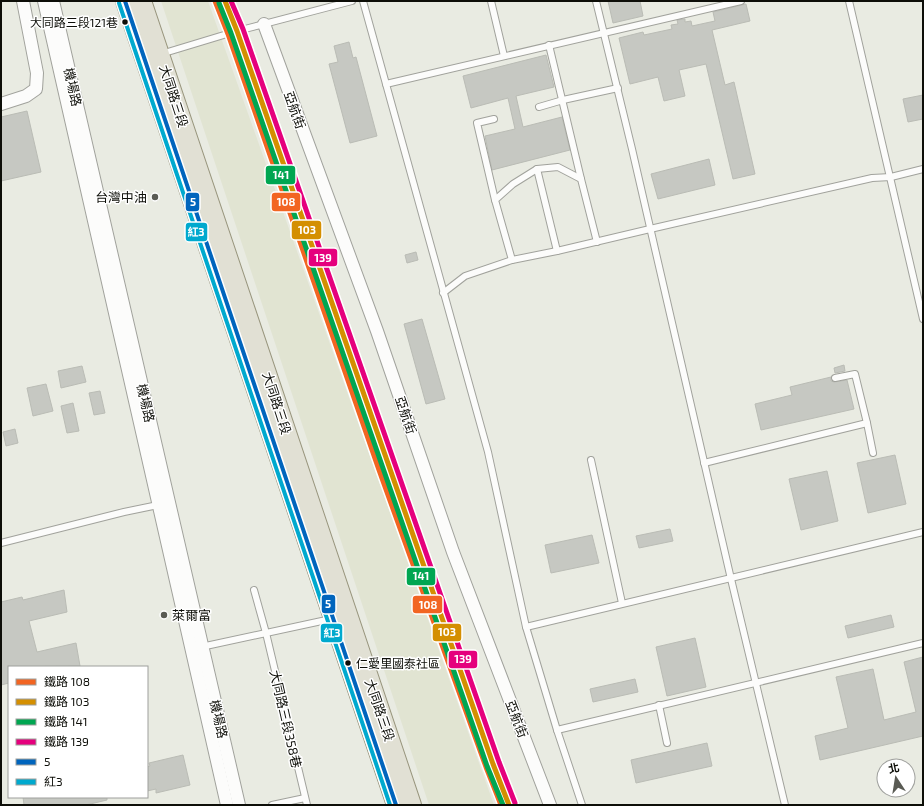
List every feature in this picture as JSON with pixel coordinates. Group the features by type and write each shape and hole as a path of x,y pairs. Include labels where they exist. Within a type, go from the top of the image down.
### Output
{"main road":[{"name":"大同路三段","path":"125,1 152,57 340,617 396,805"},
{"name":"大同路三段","path":"142,1 152,57"},
{"name":"大同路三段","path":"340,617 412,805"}],"street":[{"path":"1,104 26,96 36,90 37,73 23,1"},
{"name":"機場路","path":"44,1 158,505 239,805"},
{"name":"機場路","path":"53,1 197,648 227,805"},
{"name":"亞航街","path":"264,24 377,331 453,552 550,805"}],"lane":[{"path":"152,57 264,24 352,1"},
{"path":"363,1 488,452 526,627 556,730 582,805"},
{"path":"491,1 504,56"},
{"path":"596,1 618,88 731,579 785,805"},
{"path":"386,84 741,1"},
{"path":"849,1 923,320"},
{"path":"549,45 563,100 580,179 597,242"},
{"path":"539,107 618,88"},
{"path":"494,119 477,123 495,200 512,260"},
{"path":"495,200 513,184 537,169 558,167 580,179"},
{"path":"537,169 557,252"},
{"path":"443,293 465,276 512,260 557,252 872,178 891,177 923,169"},
{"path":"835,378 855,374 873,453"},
{"path":"704,463 867,423"},
{"path":"591,460 622,604"},
{"path":"1,544 124,512 158,505"},
{"path":"526,627 923,532"},
{"name":"大同路三段358巷","path":"254,590 266,633 307,805"},
{"path":"197,648 340,617"},
{"path":"556,730 923,642"},
{"path":"659,705 667,743"},
{"path":"272,805 305,798"}],"shaded area":[{"path":"161,1 208,1 494,805 429,805"}],"building":[{"path":"608,1 640,1 643,16 613,23"},
{"path":"746,4 750,21 712,30 725,85 734,82 755,174 733,179 706,64 679,70 685,96 664,101 658,77 630,84 619,38 643,32 644,35 672,29 671,25 678,24 677,20 685,19 685,22 691,21 692,26 715,21 713,12"},
{"path":"349,42 353,58 356,57 377,136 350,143 329,64 338,62 334,46"},
{"path":"546,55 554,87 516,96 523,127 562,117 570,150 492,170 485,136 515,129 508,98 471,108 463,76"},
{"path":"923,95 923,119 908,122 903,99"},
{"path":"27,111 41,172 1,181 1,117"},
{"path":"709,159 715,185 658,199 651,174"},
{"path":"416,252 418,260 407,263 405,255"},
{"path":"422,319 445,399 426,404 404,324"},
{"path":"844,365 845,371 835,373 834,368"},
{"path":"82,366 86,382 61,388 58,371"},
{"path":"831,377 831,381 834,382 847,380 854,409 761,430 755,404 792,395 790,387"},
{"path":"46,384 53,411 33,416 27,388"},
{"path":"100,391 105,413 94,415 89,393"},
{"path":"73,403 79,431 67,433 61,406"},
{"path":"15,429 18,443 6,446 3,432"},
{"path":"895,455 906,504 868,513 857,463"},
{"path":"827,471 838,521 801,530 789,479"},
{"path":"670,529 673,541 639,548 636,536"},
{"path":"592,535 599,563 551,573 545,545"},
{"path":"64,590 67,612 29,621 37,652 76,643 80,666 8,666 8,683 1,685 1,602 22,597 23,600"},
{"path":"891,615 894,627 848,638 845,626"},
{"path":"695,638 706,687 667,696 656,647"},
{"path":"923,657 923,736 820,760 815,736 848,728 836,677 873,669 884,720 916,712 904,662"},
{"path":"635,679 638,692 593,702 590,689"},
{"path":"707,743 712,766 636,783 631,760"},
{"path":"183,755 190,785 156,793 156,789 148,791 149,763"},
{"path":"23,798 107,798 107,800 86,805 24,805"}],"rail line":[{"name":"108","path":"215,1 228,34 379,470 501,805"},
{"name":"103","path":"225,1 237,31 493,764 509,805"},
{"name":"139","path":"231,1 243,29 499,762 515,803"},
{"name":"141","path":"219,3 231,33 487,766 503,805"}],"transit line":[{"name":"5","path":"125,1 396,805"},
{"name":"紅3","path":"119,3 390,805"}],"place":[{"name":"大同路三段121巷","path":"125,22"},
{"name":"台灣中油","path":"155,197"},
{"name":"萊爾富","path":"164,615"},
{"name":"仁愛里國泰社區","path":"348,663"}]}
